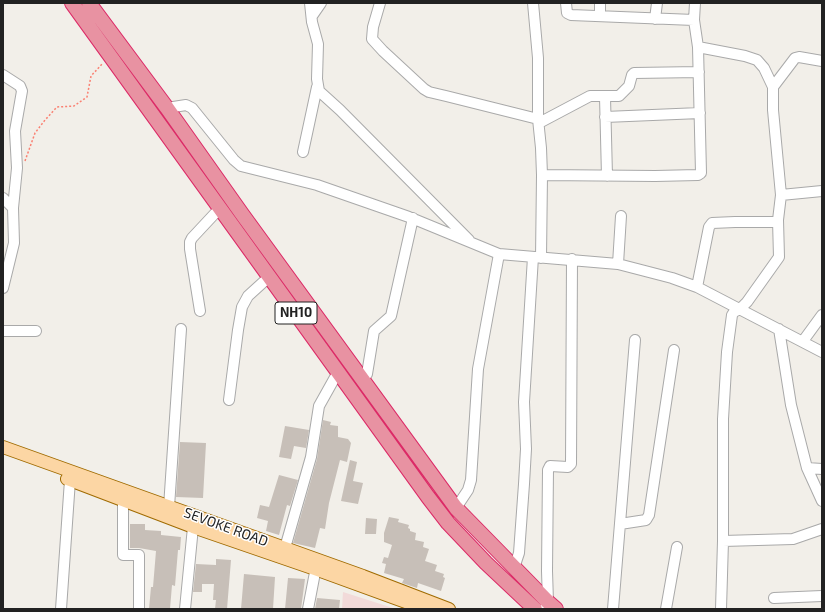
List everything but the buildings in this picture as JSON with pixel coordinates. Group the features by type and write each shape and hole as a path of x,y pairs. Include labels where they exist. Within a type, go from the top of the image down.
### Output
{"highway":[{"name":"NH10","path":"72,3 270,276 398,458 448,522 486,564 534,609"},
{"path":"89,3 167,108 242,214 456,508 550,607"}],"main road":[{"name":"SEVOKE ROAD","path":"4,452 169,507 194,521 449,609"},
{"name":"SEVOKE ROAD","path":"4,452 70,480 123,500 285,548 316,564 409,606 425,609"}],"street":[{"path":"303,152 318,87 318,44 310,3"},
{"path":"312,16 321,3"},
{"path":"380,3 373,27 372,39 382,51 424,89 429,92 538,121 589,97 620,95 629,86 634,73 699,72"},
{"path":"566,3 566,12 568,15 694,20"},
{"path":"600,3 600,16"},
{"path":"655,19 657,3"},
{"path":"542,175 655,176 699,174 701,171 700,113 698,47 694,20 695,3"},
{"path":"514,568 519,553 524,484 526,449 524,402 537,258 542,175 538,121 538,58 530,4"},
{"path":"698,47 726,51 757,60 764,68 772,87 781,195 778,220 779,257 747,302 732,315 727,352 723,419 724,541 721,609"},
{"path":"772,87 795,58 799,57 822,61"},
{"path":"3,75 20,86 22,89 15,131 17,168 13,208 14,243 3,288"},
{"path":"318,87 322,94 346,115 472,243"},
{"path":"604,96 607,176"},
{"path":"167,108 186,105 192,108 234,160 241,166 317,185 413,218 499,254 618,264 672,278 696,287 822,352"},
{"path":"605,117 700,113"},
{"path":"781,195 822,191"},
{"path":"3,198 13,208"},
{"path":"200,311 190,245 192,238 220,208"},
{"path":"618,264 621,216"},
{"path":"362,380 367,374 374,331 391,316 413,218"},
{"path":"696,287 709,227 712,223 775,222 778,220"},
{"path":"456,508 468,490 471,480 478,369 499,254"},
{"path":"550,607 547,571 548,470 550,466 568,467 571,464 572,259"},
{"path":"229,400 242,307 248,296 270,276"},
{"path":"802,341 822,315"},
{"path":"169,507 181,329"},
{"path":"779,329 791,405 807,468 822,501"},
{"path":"3,331 36,331"},
{"path":"613,609 635,340"},
{"path":"620,524 646,520 649,515 674,350"},
{"path":"285,548 310,457 319,406 338,372"},
{"path":"807,468 822,469"},
{"path":"62,609 70,480"},
{"path":"123,500 123,554 139,555 140,609"},
{"path":"185,609 194,521"},
{"path":"724,541 792,539 822,530"},
{"path":"666,609 677,547"},
{"path":"308,609 316,564"},
{"path":"774,598 822,596"}],"path":[{"path":"17,168 26,159 35,134 57,107 74,106 87,97 91,76 110,56"}],"shaded area":[{"path":"343,592 396,609 342,609"}]}
